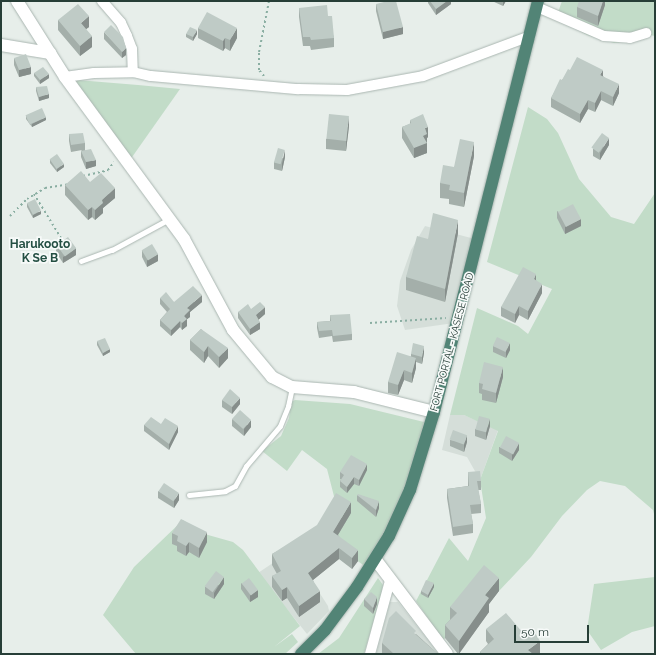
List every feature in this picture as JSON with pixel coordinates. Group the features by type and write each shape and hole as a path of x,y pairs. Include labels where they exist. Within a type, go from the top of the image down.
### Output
{"highway":[{"name":"FORT PORTAL - KASESE ROAD","path":"301,654 336,616 375,559 389,536 410,490 434,412 537,4"}],"street":[{"path":"17,1 65,77 122,152 170,219 197,261 233,330 272,377 292,387 354,392 434,412"},
{"path":"102,1 121,23 127,36 132,49 132,72"},
{"path":"537,4 604,36 630,38 646,33"},
{"path":"65,77 94,73 132,72 151,76 268,84 298,89 347,90 382,85 423,76 530,36"},
{"path":"1,45 50,53"},
{"path":"375,559 390,581 447,654"},
{"path":"370,654 390,581"}],"lane":[{"path":"80,261 112,250 170,219"},
{"path":"189,494 225,491 235,486 246,466 280,426 288,406 292,387"}],"path":[{"path":"268,84 259,70 258,52 269,1"},
{"path":"78,179 108,170 122,152"},
{"path":"10,216 34,194 45,188 71,183"},
{"path":"34,194 64,243"},
{"path":"370,323 458,317"}],"shaded area":[{"path":"425,226 475,239 454,323 405,330 397,306 400,281 411,250"},
{"path":"450,415 464,415 498,430 480,480 467,457 442,450"},
{"path":"292,550 328,606 329,611 307,634 258,573"},
{"path":"390,602 398,602 439,654 376,654"}],"green space":[{"path":"562,1 655,1 655,36 650,35 639,40 614,43 587,35 556,18"},
{"path":"77,80 180,89 130,160 76,84"},
{"path":"528,107 547,119 558,133 579,179 611,217 634,224 655,193 655,518 653,510 625,486 600,481 587,490 562,516 531,557 499,591 443,640 416,601 449,538 468,561 486,518 480,480 498,431 464,415 450,415 477,308 518,326 528,334 552,289 487,262"},
{"path":"295,400 350,404 424,422 412,472 400,506 366,567 334,544 336,504 327,469 302,450 287,471 262,451 281,436 289,418 291,402"},
{"path":"183,520 201,533 233,542 243,550 300,626 274,647 292,634 298,642 285,654 136,654 103,615 134,567"},
{"path":"655,577 655,626 632,632 601,650 587,630 594,584"},
{"path":"378,578 383,585 364,654 318,654 339,638"}],"building":[{"path":"396,1 403,27 383,32 376,4"},
{"path":"430,1 447,1 436,9"},
{"path":"579,1 603,1 598,16 577,7"},
{"path":"78,4 89,16 81,23 92,36 80,46 58,20"},
{"path":"327,5 328,16 332,16 334,38 311,40 310,37 303,37 299,8"},
{"path":"207,12 237,28 230,40 225,38 223,41 198,28"},
{"path":"111,25 123,37 126,48 122,52 104,32"},
{"path":"190,27 197,30 193,37 186,34"},
{"path":"26,54 31,67 19,70 14,58"},
{"path":"577,57 603,70 600,75 619,84 613,97 601,91 595,103 588,100 580,114 551,98 560,79 562,80 568,69 570,70"},
{"path":"43,67 49,74 40,80 34,73"},
{"path":"47,86 49,94 39,97 36,87"},
{"path":"42,108 46,117 30,124 26,115"},
{"path":"329,114 349,116 346,141 326,139"},
{"path":"423,114 428,127 425,128 427,134 423,136 427,143 414,148 402,127 411,123 410,120"},
{"path":"83,133 85,143 71,145 69,134"},
{"path":"602,133 609,138 599,153 591,148"},
{"path":"460,139 474,142 464,193 449,190 450,185 440,183 443,165 454,167"},
{"path":"278,148 285,150 281,164 274,162"},
{"path":"91,149 96,160 86,162 81,151"},
{"path":"57,154 64,164 57,169 50,159"},
{"path":"81,171 90,182 101,173 115,188 102,200 103,203 95,210 92,207 88,210 65,185"},
{"path":"35,199 41,211 33,215 27,203"},
{"path":"573,204 581,219 566,227 558,212"},
{"path":"433,213 458,220 445,289 406,277 417,236 428,239"},
{"path":"68,237 76,248 65,257 57,245"},
{"path":"152,244 158,254 148,260 142,250"},
{"path":"523,267 536,274 534,279 542,284 528,311 519,306 515,314 501,307"},
{"path":"193,286 202,295 187,308 190,310 184,316 187,319 182,323 180,321 171,330 160,320 170,309 160,298 166,292 174,302"},
{"path":"260,302 265,307 256,315 260,322 250,329 238,312 248,304 251,309"},
{"path":"350,314 352,334 333,336 332,330 319,331 317,322 331,321 330,315"},
{"path":"201,329 228,348 219,357 208,346 204,352 190,340"},
{"path":"497,337 510,343 505,352 493,346"},
{"path":"105,338 110,349 103,353 97,341"},
{"path":"413,343 424,346 422,357 411,354"},
{"path":"397,352 416,358 412,373 404,370 398,385 388,382"},
{"path":"484,362 503,367 496,393 482,389 483,384 479,383"},
{"path":"230,389 240,398 232,407 222,400"},
{"path":"240,410 251,420 243,429 232,419"},
{"path":"479,416 490,419 486,432 475,430"},
{"path":"151,417 161,424 165,418 178,426 169,444 144,425"},
{"path":"453,430 467,435 464,445 450,439"},
{"path":"506,436 519,443 513,455 500,447"},
{"path":"351,455 367,464 359,480 354,477 347,487 340,481 344,475 340,472"},
{"path":"480,471 481,481 477,481 481,504 470,505 473,524 453,527 447,489 469,486 468,472"},
{"path":"164,483 179,493 173,501 158,491"},
{"path":"336,493 351,502 333,532 358,550 352,558 339,548 308,573 320,591 299,606 287,587 282,590 272,576 281,571 272,554 317,525"},
{"path":"358,494 379,501 376,510 357,495"},
{"path":"181,519 207,532 199,548 189,542 186,546 177,541 178,536 172,533"},
{"path":"484,565 499,578 485,595 489,598 459,641 445,625 457,613 450,607"},
{"path":"216,571 224,577 213,592 205,586"},
{"path":"249,578 258,590 251,595 242,583"},
{"path":"426,580 434,583 428,595 421,591"},
{"path":"371,592 377,597 373,608 364,599"},
{"path":"396,611 416,631 414,633 438,654 394,654 382,643 389,618"},
{"path":"506,613 523,633 532,628 540,641 528,650 533,654 482,654 480,652 494,639 486,629"}],"district":[{"name":"Harukooto K Se B","path":"40,252"}]}
